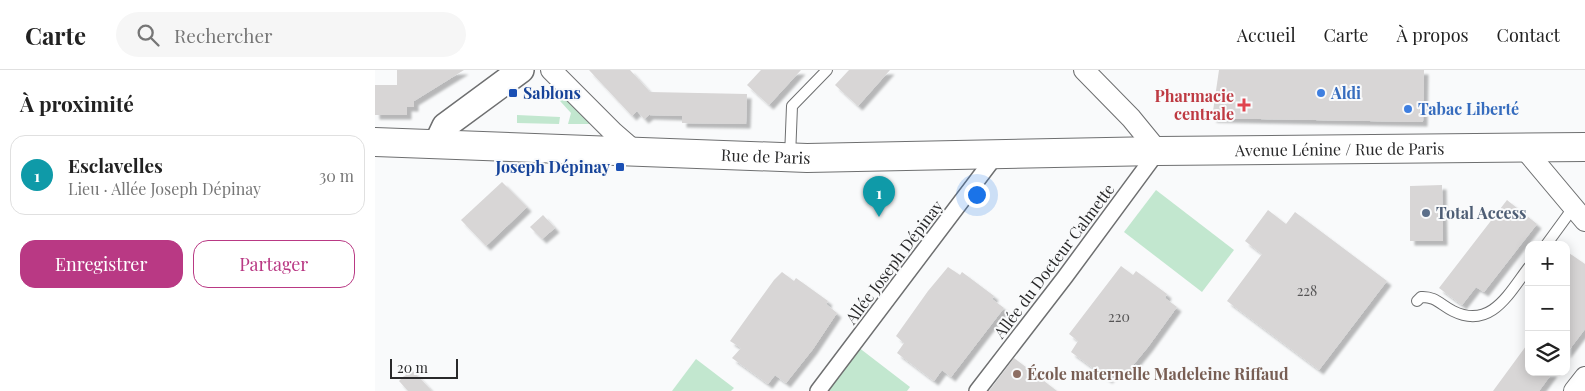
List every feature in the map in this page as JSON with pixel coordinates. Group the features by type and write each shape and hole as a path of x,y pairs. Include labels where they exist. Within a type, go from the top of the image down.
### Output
{"main road":[{"name":"Rue de Paris","path":"381,148 436,144 790,157 1158,151"},
{"name":"Avenue Lénine / Rue de Paris","path":"1158,151 1522,146 1585,147"}],"street":[{"path":"436,144 445,126 521,70"},
{"path":"551,70 613,132 636,152"},
{"path":"1083,70 1131,118 1158,151"},
{"path":"1522,146 1579,215"},
{"name":"Allée du Docteur Calmette","path":"977,391 1065,277 1158,151"},
{"name":"Allée Joseph Dépinay","path":"818,391 997,154"},
{"path":"1574,391 1585,377"}],"lane":[{"path":"790,157 792,106 827,70"},
{"path":"1550,241 1579,215"},
{"path":"1417,301 1421,297 1429,296 1454,312 1478,318 1499,307 1525,272"}],"green space":[{"path":"555,85 592,124 568,124 571,113 550,90"},
{"path":"517,115 560,117 559,124 517,123"},
{"path":"1156,190 1234,250 1202,292 1124,232"},
{"path":"858,347 910,387 907,391 823,391"},
{"path":"696,359 734,388 731,391 672,391"}],"building":[{"path":"397,70 464,70 414,101 414,107 407,107 407,115 375,115 375,85 397,85"},
{"path":"589,70 630,70 650,92 747,94 746,124 682,123 682,116 649,115 644,119 637,111 632,116"},
{"path":"761,70 801,70 769,105 747,85"},
{"path":"849,70 890,70 858,106 835,85"},
{"path":"1219,70 1424,70 1423,122 1212,118"},
{"path":"502,182 527,207 486,246 461,220"},
{"name":"Total Access","path":"1442,185 1443,241 1410,241 1410,186"},
{"path":"1507,200 1537,224 1484,292 1476,287 1462,305 1439,288"},
{"path":"1268,210 1286,224 1295,212 1387,281 1319,370 1227,301 1262,254 1245,241"},
{"path":"543,215 555,228 542,239 530,227"},
{"path":"1570,254 1585,264 1585,329 1570,349"},
{"path":"1121,266 1133,275 1136,271 1167,294 1165,298 1177,307 1125,375 1115,369 1108,379 1071,352 1078,341 1069,334"},
{"path":"948,267 960,275 962,272 994,296 992,299 1004,308 951,377 942,370 934,381 897,353 904,343 896,336 928,291"},
{"path":"782,272 794,281 796,278 828,301 826,304 837,313 813,349 786,383 775,375 768,384 732,358 741,348 730,341 774,280"},
{"path":"1525,347 1525,376 1550,376 1539,391 1493,391"},
{"name":"École maternelle Madeleine Riffaud","path":"1014,358 1057,391 989,391"},
{"path":"411,369 432,391 408,391 399,381"}],"place":[{"name":"Sablons","path":"513,93"},
{"name":"Aldi","path":"1321,93"},
{"name":"Pharmacie centrale","path":"1244,105"},
{"name":"Tabac Liberté","path":"1408,109"},
{"name":"Joseph Dépinay","path":"620,167"},
{"name":"Total Access","path":"1426,213"},
{"name":"Esclavelles","path":"879,217"},
{"name":"École maternelle Madeleine Riffaud","path":"1017,374"}]}
